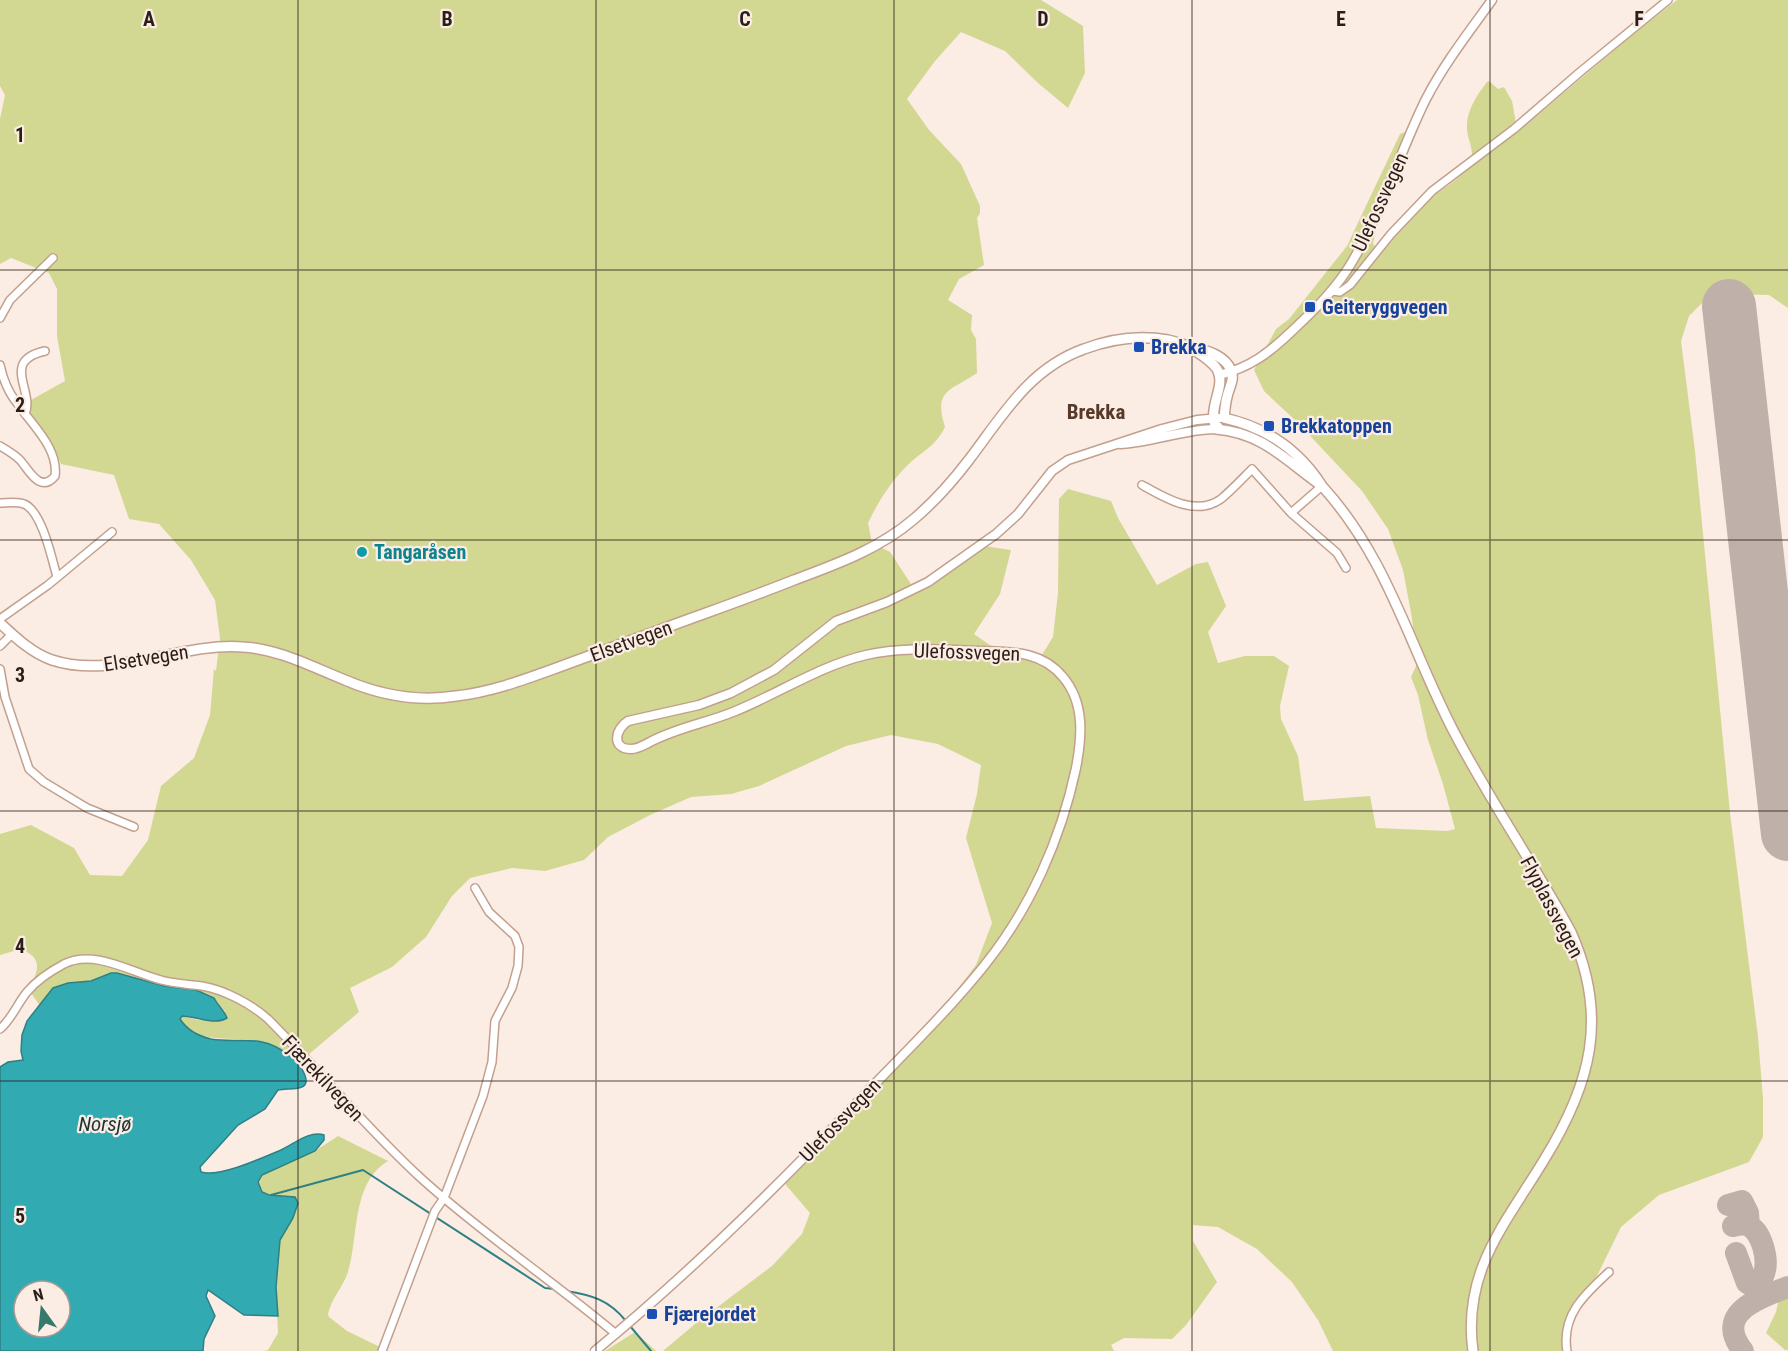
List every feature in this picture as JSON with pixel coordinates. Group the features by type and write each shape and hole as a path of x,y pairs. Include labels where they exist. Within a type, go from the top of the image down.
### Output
{"main road":[{"name":"Elsetvegen","path":"0,623 42,656 78,665 123,663 217,647 243,646 275,652 364,688 400,696 452,697 485,691 540,674 782,585 841,563 878,545 903,528 929,505 955,477 1024,387 1041,372 1063,358 1098,344 1131,339 1162,339 1204,350 1219,357 1227,363 1232,373"},
{"name":"Elsetvegen","path":"1191,348 1213,364 1219,375"},
{"path":"1224,418 1227,395 1232,384 1232,373"},
{"path":"1216,429 1212,418 1220,384 1219,375"},
{"name":"Flyplassvegen","path":"1224,418 1253,426 1275,438 1304,463 1353,524 1379,567 1453,731 1571,932 1581,957 1589,987 1592,1034 1585,1076 1567,1122 1501,1226 1487,1253 1474,1298 1473,1351"},
{"name":"Flyplassvegen","path":"1216,429 1236,432 1262,441 1322,486"}],"street":[{"name":"Ulefossvegen","path":"1219,375 1232,373 1259,360 1312,313 1332,291 1368,232 1426,98 1492,0"},
{"path":"1332,291 1340,292 1350,285 1391,234 1432,191 1514,129 1588,64 1668,0"},
{"path":"0,318 10,300 53,258"},
{"path":"25,414 27,405 20,384 20,370 26,358 45,351"},
{"path":"0,365 10,392 50,449 56,471 53,478 44,483 38,481 14,454 0,446"},
{"name":"Ulefossvegen","path":"595,1351 753,1209 916,1041 984,965 1026,902 1048,858 1070,791 1079,753 1081,728 1075,696 1066,679 1055,668 1039,658 1008,651 910,649 881,652 821,670 746,706 666,734 634,749 625,748 619,743 617,734 619,728 628,721 714,700 763,677 836,621 903,596 950,568 1010,522 1042,482 1061,464 1082,454 1162,429 1212,418 1224,418"},
{"path":"1216,429 1224,418"},
{"name":"Ulefossvegen","path":"1114,445 1216,429"},
{"path":"1142,485 1180,504 1202,506 1219,500 1252,469 1292,513 1337,553 1346,568"},
{"path":"1292,513 1322,486"},
{"path":"0,503 24,504 32,512 43,530 57,577"},
{"path":"0,619 112,532"},
{"path":"0,646 12,634"},
{"path":"0,669 5,697 29,769 44,782 87,808 134,827"},
{"path":"382,1351 435,1211 444,1198 483,1096 492,1062 495,1021 513,988 518,966 519,947 515,936 489,912 475,888"},
{"name":"Fjærekilvegen","path":"0,1029 32,987 64,964 81,959 98,960 159,980 221,992 256,1010 268,1019 376,1135 444,1198 616,1334"},
{"path":"1567,1351 1566,1333 1577,1303 1609,1272"}],"green space":[{"path":"0,0 1041,0 1083,26 1085,73 1068,108 1005,51 961,32 935,61 907,99 929,130 961,164 980,206 977,218 984,265 959,279 948,300 972,315 971,330 976,339 977,373 952,388 943,398 941,405 945,427 935,442 899,475 882,498 868,523 872,543 890,552 911,584 934,578 984,546 1011,550 1000,594 974,634 994,648 1040,658 1053,637 1058,593 1059,499 1068,489 1111,501 1118,518 1157,585 1196,564 1208,562 1226,606 1208,632 1218,663 1245,656 1274,656 1289,666 1280,706 1281,719 1298,756 1304,801 1370,796 1376,828 1447,831 1455,829 1411,677 1417,664 1412,618 1403,570 1388,529 1362,491 1297,422 1264,391 1254,370 1276,329 1289,319 1347,246 1400,134 1419,127 1377,226 1373,243 1380,255 1422,206 1467,169 1472,159 1467,132 1468,115 1487,82 1489,81 1498,89 1504,87 1512,101 1516,123 1521,127 1677,0 1788,0 1788,308 1769,295 1730,294 1702,303 1689,316 1681,341 1695,451 1730,813 1758,1037 1763,1099 1763,1137 1749,1162 1659,1195 1621,1227 1593,1284 1575,1300 1563,1328 1566,1351 1333,1351 1318,1320 1292,1282 1257,1249 1218,1227 1193,1225 1193,1241 1217,1282 1186,1325 1172,1339 1124,1338 1111,1345 1114,1351 663,1351 772,1266 802,1234 810,1213 786,1185 786,1169 948,1002 976,965 992,923 966,838 977,794 981,765 938,744 891,735 846,746 759,786 731,794 691,797 608,837 584,860 545,871 512,868 470,878 452,896 426,937 392,967 350,988 359,1012 302,1060 296,1062 281,1050 266,1043 203,1036 190,1030 179,1019 182,1016 198,1020 223,1020 225,1011 214,998 196,990 164,986 111,973 91,981 68,983 53,988 40,1006 29,990 37,966 34,957 21,949 0,955 0,834 31,825 74,848 90,875 122,876 148,840 161,786 194,758 210,715 214,669 216,671 220,638 215,600 191,560 159,524 129,519 114,475 61,464 53,445 30,415 31,400 65,381 57,336 57,289 49,273 11,258 0,264 0,119 5,95 0,86"},
{"path":"338,1136 388,1161 376,1171 362,1197 348,1272 328,1314 347,1331 380,1347 381,1351 264,1351 268,1350 278,1333 276,1287 280,1240 293,1218 269,1195 262,1192 258,1182 262,1175 315,1151"},
{"path":"1788,1294 1788,1350 1785,1350 1766,1333 1776,1312 1779,1298"},
{"path":"635,1332 656,1351 605,1351"}],"water":[{"name":"Norsjø","path":"117,973 164,986 196,990 214,998 227,1018 211,1021 182,1016 180,1019 189,1029 211,1039 250,1040 268,1044 289,1056 302,1069 306,1078 303,1086 278,1090 265,1109 238,1125 200,1167 201,1172 209,1173 230,1170 281,1150 302,1138 313,1134 324,1135 324,1140 315,1151 262,1175 258,1182 262,1192 269,1195 295,1197 298,1203 293,1218 280,1240 276,1287 278,1316 244,1315 208,1290 206,1296 215,1316 204,1339 203,1351 0,1351 0,1067 8,1062 23,1060 22,1035 27,1021 53,988 68,983 91,981"}],"waterway":[{"path":"271,1195 363,1170 545,1288 555,1289"},
{"path":"566,1291 584,1294 606,1303 626,1321"},
{"path":"630,1326 651,1351"}],"taxiway":[{"path":"1734,349 1717,329 1719,319 1727,314 1734,315 1740,322 1745,370 1738,388"},
{"path":"1728,1205 1742,1201 1748,1213 1749,1226"},
{"path":"1733,1226 1747,1225 1752,1228 1757,1233 1763,1247 1765,1270 1763,1276 1753,1286 1747,1283 1736,1253"},
{"path":"1743,1351 1735,1338 1733,1327 1736,1317 1753,1302 1788,1287"}],"runway":[{"path":"1729,306 1788,834"}],"place":[{"name":"Geiteryggvegen","path":"1310,307"},
{"name":"Brekka","path":"1139,347"},
{"name":"Brekkatoppen","path":"1269,426"},
{"name":"Tangaråsen","path":"362,552"},
{"name":"Fjærejordet","path":"652,1314"}],"district":[{"name":"Brekka","path":"1096,412"}]}
